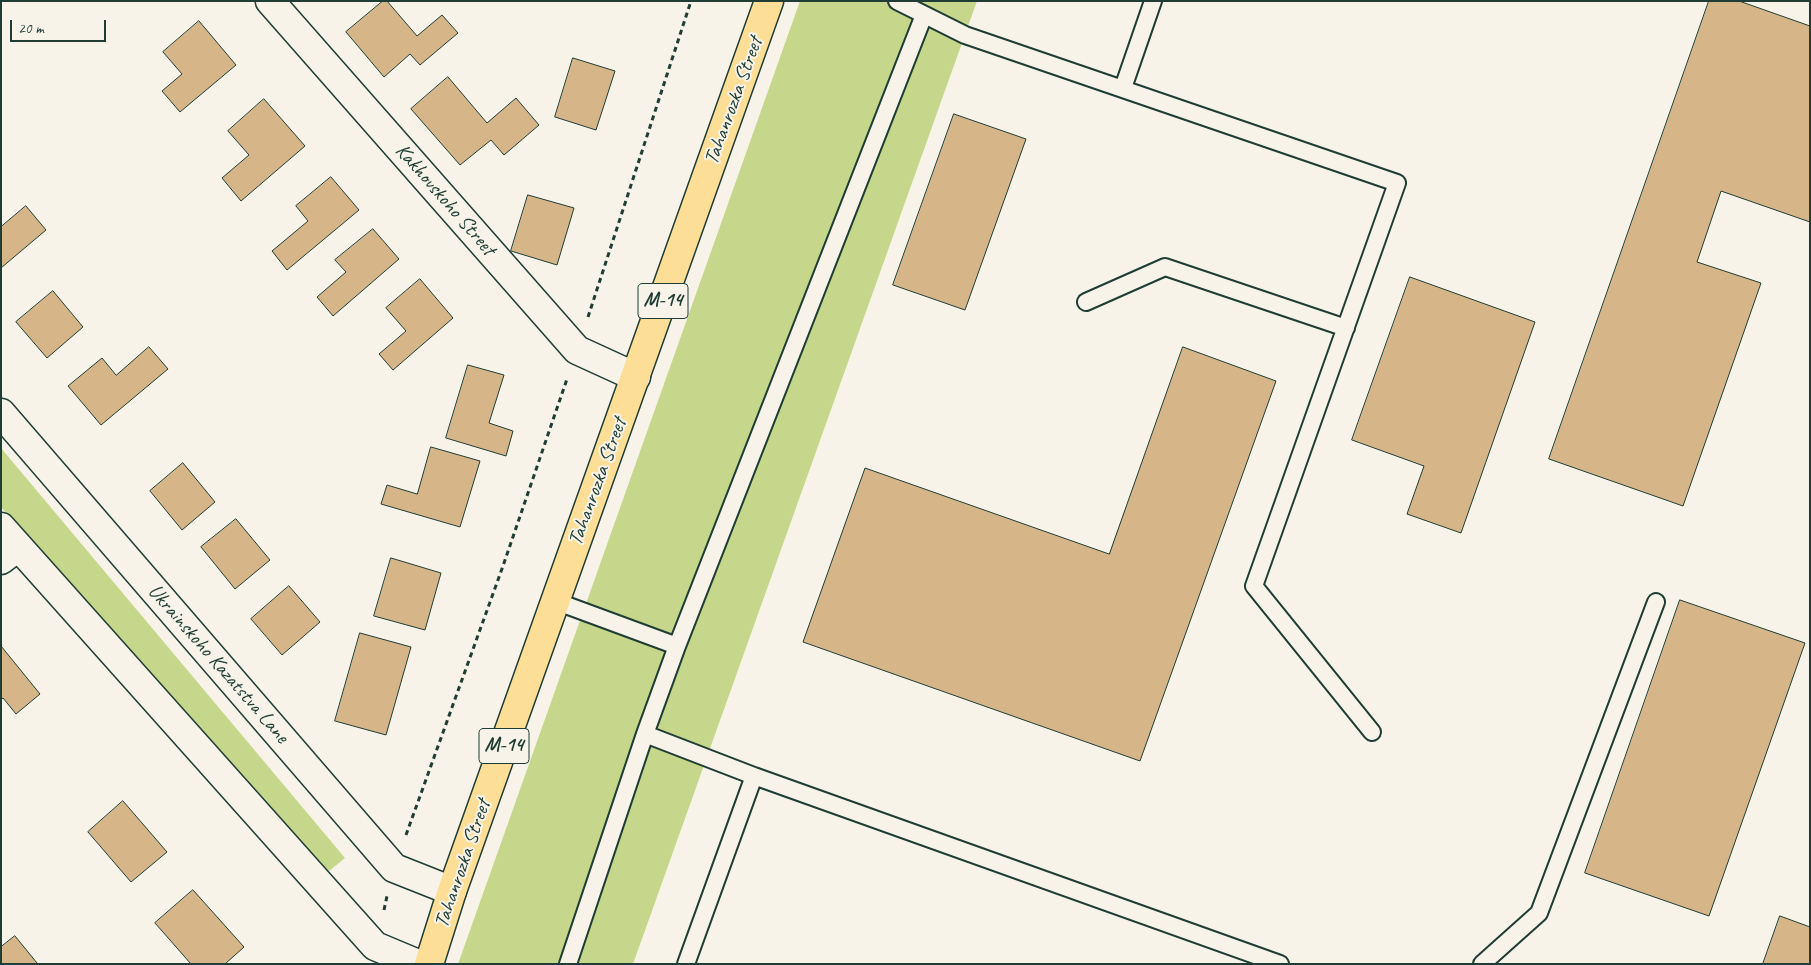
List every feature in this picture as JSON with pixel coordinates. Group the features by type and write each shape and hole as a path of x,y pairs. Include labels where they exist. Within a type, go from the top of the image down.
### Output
{"highway":[{"name":"Tahanrozka Street","path":"429,964 452,890 770,1"}],"street":[{"name":"Kakhovskoho Street","path":"270,1 578,350 636,377"},
{"name":"Ukrainskoho Kazatstva Lane","path":"1,413 394,868 452,890"},
{"path":"7,545 375,946 418,964"}],"lane":[{"path":"897,1 965,35 1397,182 1254,586 1372,732"},
{"path":"1123,88 1153,1"},
{"path":"568,964 645,734 677,646 924,15"},
{"path":"1086,302 1165,267 1346,328"},
{"path":"555,601 677,646"},
{"path":"1482,964 1539,912 1656,602"},
{"path":"645,734 754,776 1280,964"},
{"path":"686,964 754,776"}],"path":[{"path":"403,843 503,566 578,350 691,1"}],"green space":[{"path":"800,1 977,1 633,964 458,964"},
{"path":"1,448 345,858 317,881 1,507"}],"building":[{"path":"383,1 387,1 417,36 442,15 458,33 420,65 410,54 384,77 346,32"},
{"path":"1709,1 1739,1 1810,26 1810,222 1721,191 1697,262 1761,283 1683,506 1549,459"},
{"path":"199,21 236,65 180,112 162,91 182,74 163,52"},
{"path":"573,58 615,71 596,130 555,117"},
{"path":"448,77 487,123 516,98 539,125 504,155 491,140 460,165 411,109"},
{"path":"264,99 305,146 241,201 222,178 249,155 228,131"},
{"path":"954,114 1026,139 965,310 893,285"},
{"path":"331,177 359,210 287,270 272,251 308,221 296,206"},
{"path":"528,195 574,208 557,265 511,251"},
{"path":"26,206 46,230 1,268 1,227"},
{"path":"373,229 399,259 333,316 317,297 346,272 335,260"},
{"path":"1410,277 1535,322 1461,533 1407,514 1424,466 1352,440"},
{"path":"420,279 453,318 393,370 379,354 406,331 386,308"},
{"path":"53,291 83,327 47,358 16,322"},
{"path":"149,347 168,369 101,425 68,386 102,358 116,375"},
{"path":"1183,347 1276,381 1140,761 803,642 865,468 1109,554"},
{"path":"468,365 504,375 489,423 513,431 506,456 446,438"},
{"path":"431,447 480,461 460,527 381,504 387,485 417,494"},
{"path":"183,463 215,502 182,530 150,491"},
{"path":"236,519 270,560 235,589 201,547"},
{"path":"391,558 441,573 425,630 374,616"},
{"path":"289,586 320,622 282,655 251,619"},
{"path":"1680,600 1805,643 1709,916 1585,873"},
{"path":"360,633 411,647 386,735 335,721"},
{"path":"1,646 40,694 16,714 3,698 1,700"},
{"path":"123,801 167,852 131,882 88,832"},
{"path":"193,890 244,947 225,964 191,964 155,923"},
{"path":"1780,916 1810,927 1810,964 1763,964"},
{"path":"15,936 36,964 1,964 1,947"}]}
